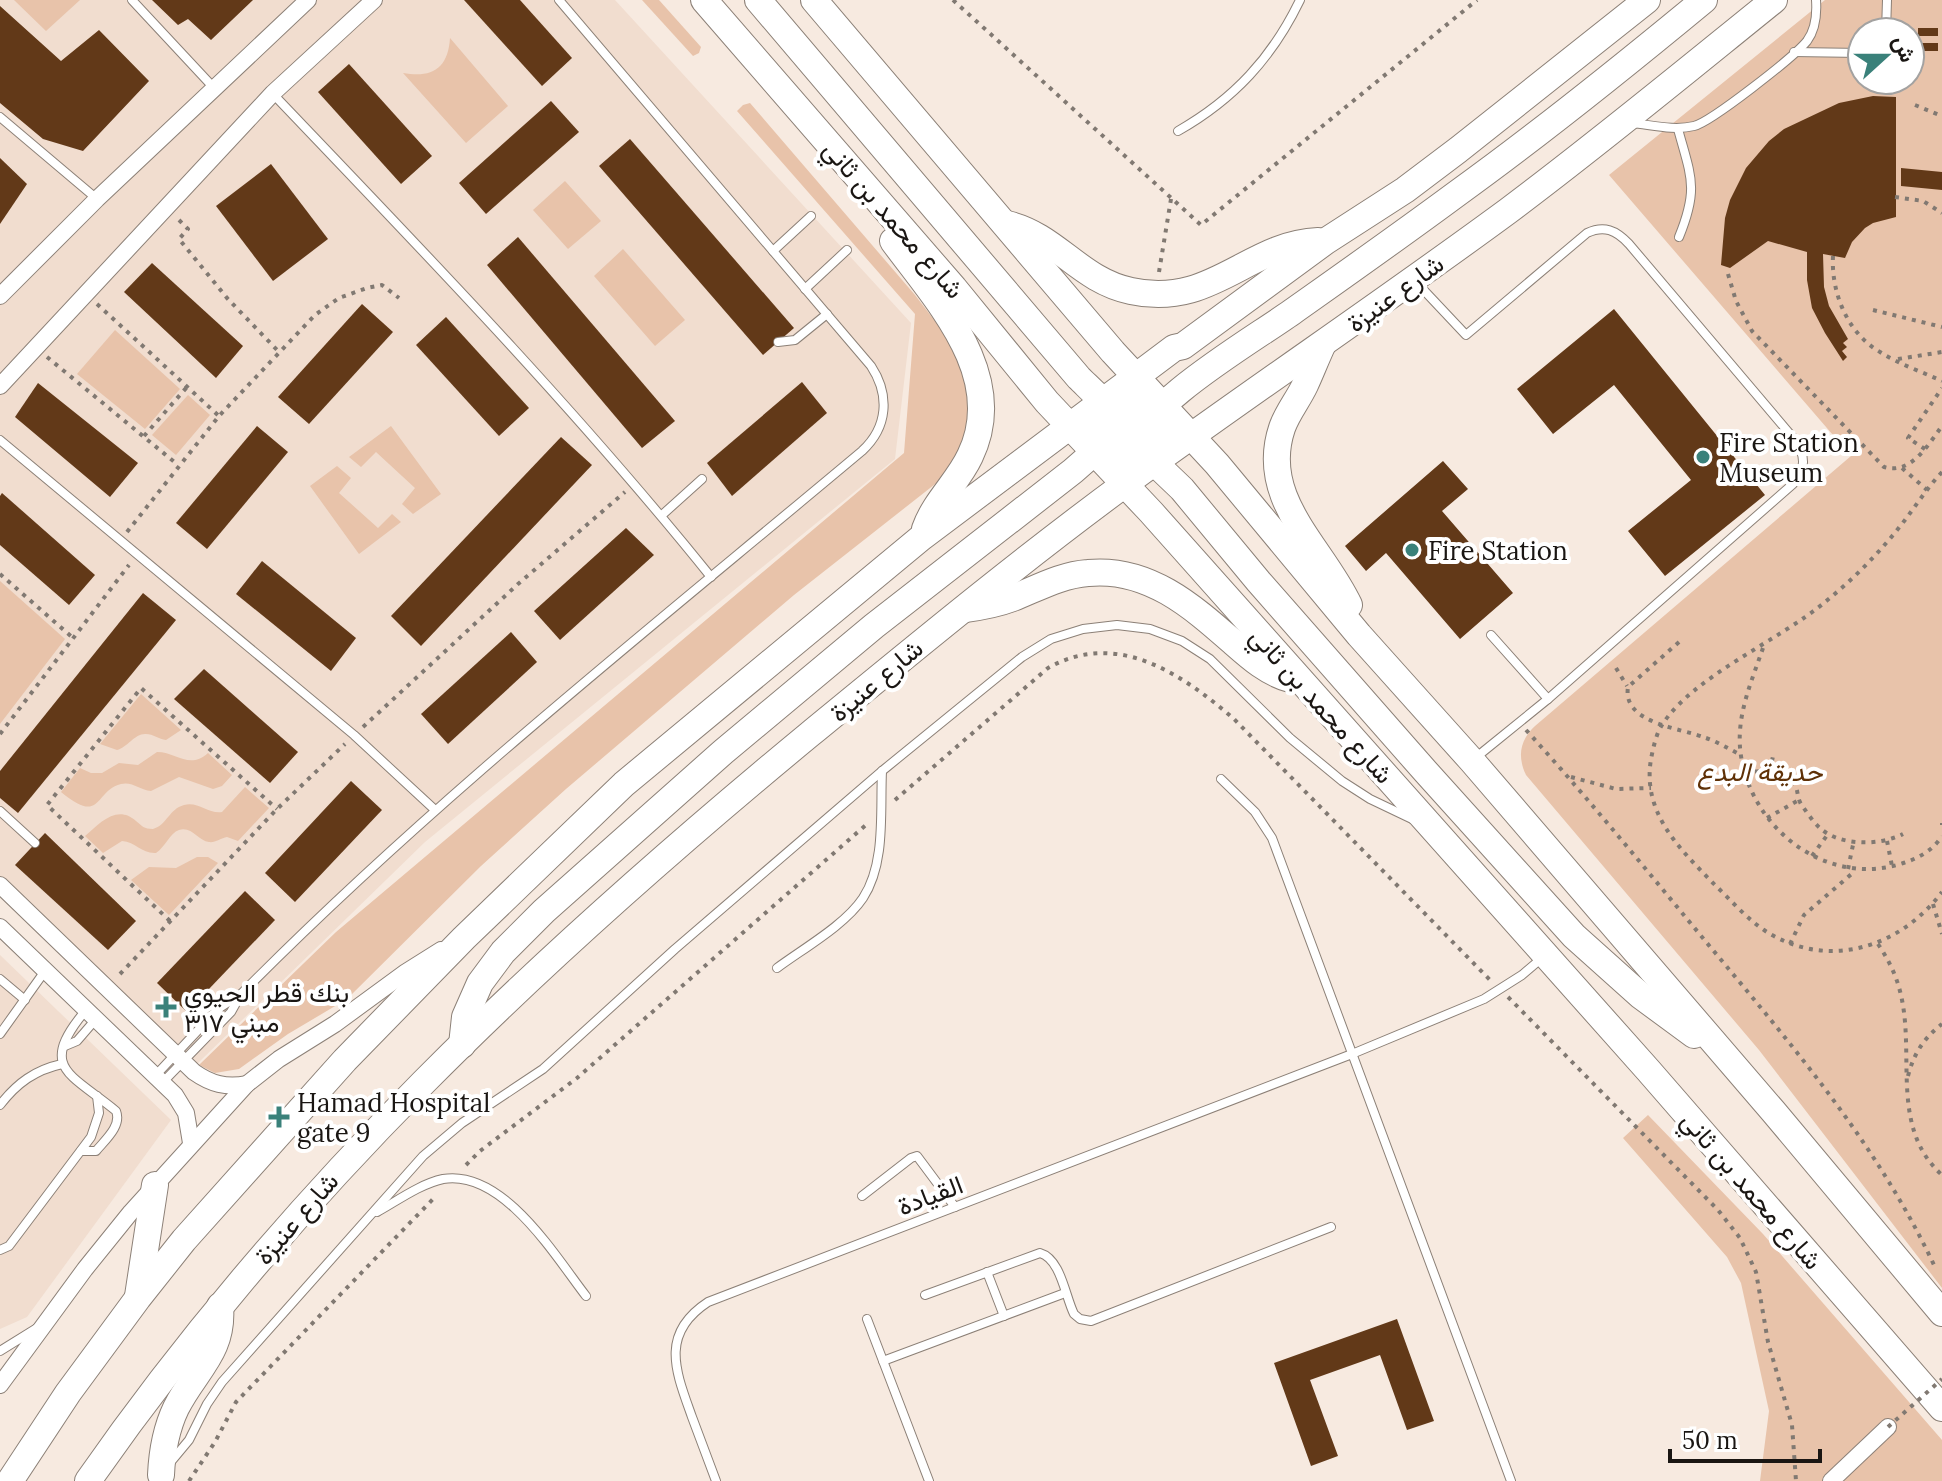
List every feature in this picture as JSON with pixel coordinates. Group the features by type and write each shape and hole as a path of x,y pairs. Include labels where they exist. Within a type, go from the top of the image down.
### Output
{"main road":[{"name":"شارع محمد بن ثاني","path":"704,0 852,169 1047,402 1151,512 1659,1082 1942,1408"},
{"path":"758,0 1079,378 1182,489 1259,582 1574,936 1641,996 1732,1063"},
{"path":"814,0 1113,352 1217,464 1359,635 1472,761 1732,1063 1942,1313"},
{"path":"10,1481 68,1393 138,1298 232,1184 345,1060 464,938 624,784 922,537 1070,423 1174,348 1183,346 1326,241 1405,190 1647,0"},
{"path":"462,1045 465,1017 480,983 503,952 544,911 723,752 874,626 1095,452 1163,407 1199,377 1458,194 1574,106 1704,0"},
{"name":"شارع عنيزة","path":"88,1481 220,1306 346,1160 609,904 961,610 1124,484 1322,346 1624,122 1774,0"},
{"path":"852,169 869,207 959,333 981,391 980,422 972,454 938,503 922,537"},
{"path":"1006,224 1035,234 1086,273 1132,292 1155,294 1174,294 1207,286 1292,246 1326,241"},
{"path":"1322,346 1282,428 1278,478 1296,523 1341,588 1359,635"},
{"path":"1124,484 1122,459 1136,399 1137,376"},
{"path":"1070,423 1087,423 1171,440 1190,437"},
{"path":"961,610 999,603 1073,575 1091,572 1123,575 1166,589 1201,614 1251,658 1272,672 1300,681"},
{"path":"138,1298 155,1185"},
{"path":"159,1478 169,1425 184,1394 215,1347 220,1327 220,1306"}],"street":[{"path":"0,296 97,199 308,0"},
{"path":"0,386 273,93 374,0"},
{"path":"0,885 203,1078 225,1086 247,1084"},
{"path":"0,927 175,1095 186,1113 191,1143"},
{"path":"0,1385 44,1323 155,1185 247,1084 406,972 464,938"},
{"path":"1831,1481 1888,1427"}],"lane":[{"path":"132,0 214,88"},
{"path":"159,1079 231,1012 241,994 350,886 434,809 862,451 880,426 885,405 877,374 559,0"},
{"path":"1178,131 1224,101 1245,83 1278,41 1300,0"},
{"path":"1624,122 1678,129 1713,118 1806,43 1817,12 1816,0"},
{"path":"1793,52 1846,53"},
{"path":"273,93 443,271 662,515 711,577"},
{"path":"0,117 97,199"},
{"path":"1678,129 1692,190 1689,212 1679,237"},
{"path":"773,251 811,216"},
{"path":"1414,279 1466,335 1587,233 1605,229 1614,231 1629,244 1802,450 1804,462 1801,475 1793,484 1548,699 1472,761"},
{"path":"805,289 847,250"},
{"path":"778,342 795,340 827,314"},
{"path":"0,440 354,735 434,809"},
{"path":"662,515 702,479"},
{"path":"159,1478 189,1440 222,1382 423,1156 442,1139 543,1069 675,949 882,771 1022,657 1043,644 1083,629 1133,626 1166,634 1197,649 1307,753 1342,781 1399,814 1430,827"},
{"path":"1491,635 1548,699"},
{"path":"777,968 843,919 863,899 875,873 882,771"},
{"path":"1221,779 1255,812 1272,838 1511,1481"},
{"path":"2,807 35,843"},
{"name":"القيادة","path":"716,1481 675,1368 676,1342 688,1319 708,1302 1352,1054 1500,990 1545,956"},
{"path":"0,1034 46,971"},
{"path":"0,979 25,1000"},
{"path":"81,1151 96,1151 118,1123 116,1111 62,1064 61,1055 68,1032 91,1014"},
{"path":"0,1105 26,1079 62,1064"},
{"path":"0,1250 9,1246 91,1137 97,1121 97,1096"},
{"path":"862,1196 917,1156 955,1207"},
{"path":"369,1217 421,1188 443,1180 476,1183 514,1207 586,1296"},
{"path":"925,1295 1045,1254 1053,1262 1074,1314 1091,1321 1331,1227"},
{"path":"987,1272 1004,1316"},
{"path":"883,1361 1065,1293"},
{"path":"867,1319 929,1481"},
{"path":"0,1351 44,1323"}],"path":[{"path":"1915,105 1942,116"},
{"path":"1895,197 1923,201 1942,213"},
{"path":"1157,281 1171,199"},
{"path":"166,207 188,229 179,239 202,269 279,352"},
{"path":"1833,256 1832,270 1837,295 1850,323 1869,344 1942,381"},
{"path":"1728,274 1742,314 1765,346 1884,467 1893,470 1902,468 1925,449 1942,426"},
{"path":"121,540 219,416 315,315 339,298 367,288 382,285 399,298"},
{"path":"86,293 219,416"},
{"path":"1873,310 1942,327"},
{"path":"35,347 178,465"},
{"path":"1896,359 1942,352"},
{"path":"144,436 187,387"},
{"path":"1925,449 1908,438 1942,388"},
{"path":"1902,468 1927,490"},
{"path":"1942,473 1905,521 1854,577 1795,626 1701,686 1661,725 1650,769 1656,812 1679,848 1769,934 1790,944 1834,952 1878,944 1908,927 1942,892"},
{"path":"111,965 121,975 277,809 354,735 518,584 634,484"},
{"path":"0,734 138,553"},
{"path":"0,574 73,638"},
{"path":"1628,687 1679,642"},
{"path":"1763,646 1744,704 1740,730 1745,773 1767,818 1790,842 1812,856 1848,869 1892,866 1930,851 1942,836"},
{"path":"189,1481 215,1442 236,1402 480,1151 577,1078 1048,668 1063,660 1090,653 1135,658 1176,675 1203,691 1718,1210 1740,1238 1756,1272 1768,1342 1792,1425 1796,1481"},
{"path":"1616,668 1628,687 1631,708 1661,725 1707,738 1741,755"},
{"path":"171,921 47,805 141,688 277,809"},
{"path":"1519,723 1568,776 1774,1024 1864,1139 1904,1204 1934,1265"},
{"path":"1770,771 1773,756"},
{"path":"1745,773 1770,771 1790,779 1813,821 1828,834 1854,840 1887,841 1903,834"},
{"path":"1568,776 1616,789 1651,788"},
{"path":"1767,818 1799,800"},
{"path":"1812,856 1828,834"},
{"path":"1848,869 1854,840"},
{"path":"1887,841 1892,866"},
{"path":"1790,944 1804,915 1857,869"},
{"path":"1933,904 1942,934"},
{"path":"1878,944 1890,962 1903,1004 1908,1113 1918,1142 1942,1175"},
{"path":"1906,1082 1913,1057 1927,1036 1942,1024"},
{"path":"1888,1427 1942,1379"}],"shaded area":[{"path":"0,0 615,0 911,323 895,459 425,842 196,1065 0,885"},
{"path":"0,955 171,1120 27,1317 0,1329"}],"green space":[{"path":"14,0 80,0 46,31"},
{"path":"642,0 659,0 701,47 699,53 693,56"},
{"name":"حديقة البدع","path":"1825,0 1942,0 1942,1288 1759,1050 1526,775 1521,755 1526,737 1535,726 1851,456 1609,175"},
{"path":"450,38 508,106 466,143 403,73 422,74 437,69 446,57"},
{"path":"750,103 915,295 951,342 969,385 970,416 962,448 939,481 794,595 566,789 481,866 347,999 288,1034 239,1069 215,1073 199,1065 336,932 904,453 915,314 737,111"},
{"path":"565,181 601,221 568,249 533,210"},
{"path":"623,249 685,320 655,346 594,276"},
{"path":"115,330 180,389 145,429 77,374"},
{"path":"188,395 210,415 176,455 152,435"},
{"path":"391,426 441,494 413,514 402,504 415,488 376,452 361,467 349,457"},
{"path":"337,466 351,478 339,493 378,528 392,514 401,522 359,554 310,486"},
{"path":"0,581 65,639 0,724"},
{"path":"141,694 181,730 166,740 142,734 117,750 100,744"},
{"path":"157,752 189,760 208,753 232,775 222,786 213,789 179,777 151,791 121,784 91,806 74,802 61,792 80,768 91,773 102,773 119,763 138,765"},
{"path":"245,787 269,808 238,841 227,837 209,842 184,829 173,834 156,853 122,841 103,853 85,836 115,815 129,816 143,827 153,829 184,805 222,812"},
{"path":"197,857 208,857 218,863 169,915 131,880 149,867 176,868"},
{"path":"1648,1115 1763,1234 1942,1440 1942,1481 1760,1481 1769,1411 1741,1283 1727,1257 1623,1138"}],"building":[{"path":"152,0 253,0 211,40 188,19 178,25"},
{"path":"464,0 520,0 572,58 542,86"},
{"path":"0,6 61,61 99,30 149,81 83,151 43,139 0,103"},
{"path":"1926,28 1938,28 1938,36 1926,36"},
{"path":"1926,43 1938,43 1938,51 1926,51"},
{"path":"349,64 432,156 401,184 318,92"},
{"path":"1873,96 1896,97 1896,217 1865,228 1852,242 1845,258 1823,254 1824,287 1829,306 1848,339 1843,343 1847,347 1842,351 1847,357 1843,361 1812,308 1807,280 1807,252 1768,241 1730,268 1721,265 1725,218 1746,168 1784,129 1839,103"},
{"path":"551,101 579,132 486,214 459,183"},
{"path":"630,139 794,328 763,355 599,166"},
{"path":"0,158 27,184 0,224"},
{"path":"271,164 328,239 273,281 216,206"},
{"path":"1901,168 1942,172 1942,190 1901,186"},
{"path":"518,237 675,421 642,448 487,265"},
{"path":"152,263 243,346 216,378 124,292"},
{"path":"362,304 393,332 309,424 278,397"},
{"name":"Fire Station Museum","path":"1614,309 1765,495 1665,576 1628,531 1691,480 1614,385 1553,434 1517,389"},
{"path":"446,317 529,408 499,436 416,345"},
{"path":"802,382 827,413 732,496 707,463"},
{"path":"38,383 138,463 110,497 15,417"},
{"path":"257,426 288,452 207,549 176,523"},
{"path":"561,437 592,465 421,646 391,616"},
{"name":"Fire Station","path":"1443,461 1468,489 1442,511 1513,593 1460,639 1386,553 1366,571 1345,546"},
{"path":"2,493 95,575 69,605 0,545"},
{"path":"626,528 654,555 560,640 534,611"},
{"path":"262,561 356,638 331,671 236,594"},
{"path":"143,593 176,620 18,813 0,798 0,771"},
{"path":"511,632 537,662 448,744 421,714"},
{"path":"204,669 298,752 270,783 174,699"},
{"path":"351,781 382,810 295,902 265,873"},
{"path":"45,833 136,921 108,950 15,865"},
{"path":"245,891 275,920 187,1012 157,983"},
{"path":"1397,1319 1434,1421 1407,1430 1380,1355 1310,1380 1338,1456 1311,1466 1274,1363"}],"place":[{"name":"Fire Station Museum","path":"1703,457"},
{"name":"Fire Station","path":"1412,550"},
{"name":"بنك قطر الحيوي مبني ٣١٧","path":"166,1007"},
{"name":"Hamad Hospital gate 9","path":"279,1117"}]}
